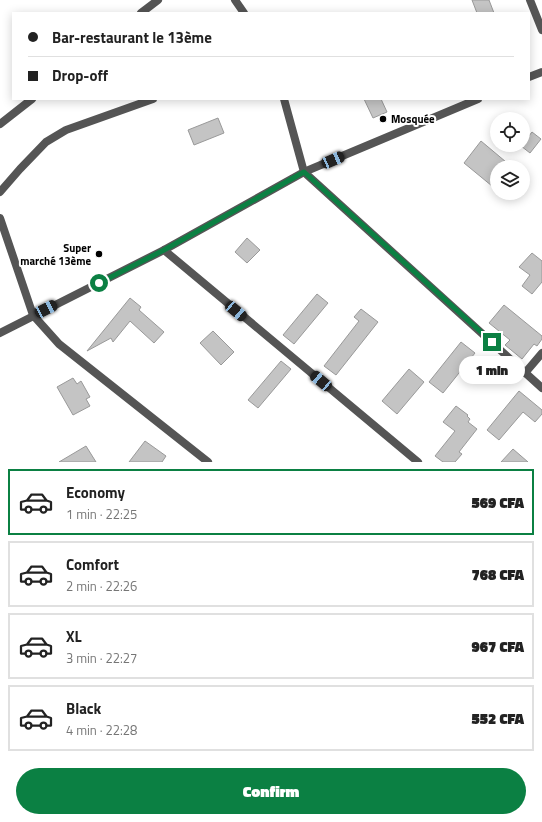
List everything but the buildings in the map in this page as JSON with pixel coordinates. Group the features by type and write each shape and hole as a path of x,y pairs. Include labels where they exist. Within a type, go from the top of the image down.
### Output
{"street":[{"path":"142,12 158,0"},
{"path":"235,0 243,12"},
{"path":"530,0 542,30"},
{"path":"530,78 542,72"},
{"path":"0,124 31,100"},
{"path":"0,192 46,142 66,130 150,100"},
{"path":"284,100 304,172 542,388"},
{"path":"0,333 164,250 304,172 476,100"},
{"path":"0,218 34,316 59,344 208,462"},
{"path":"164,250 418,462"},
{"path":"526,373 542,353"}],"place":[{"name":"Mosquée","path":"383,119"},
{"name":"Super marché 13ème","path":"99,254"}],"route":[{"path":"99,283 164,250 304,172 492,342"}]}
